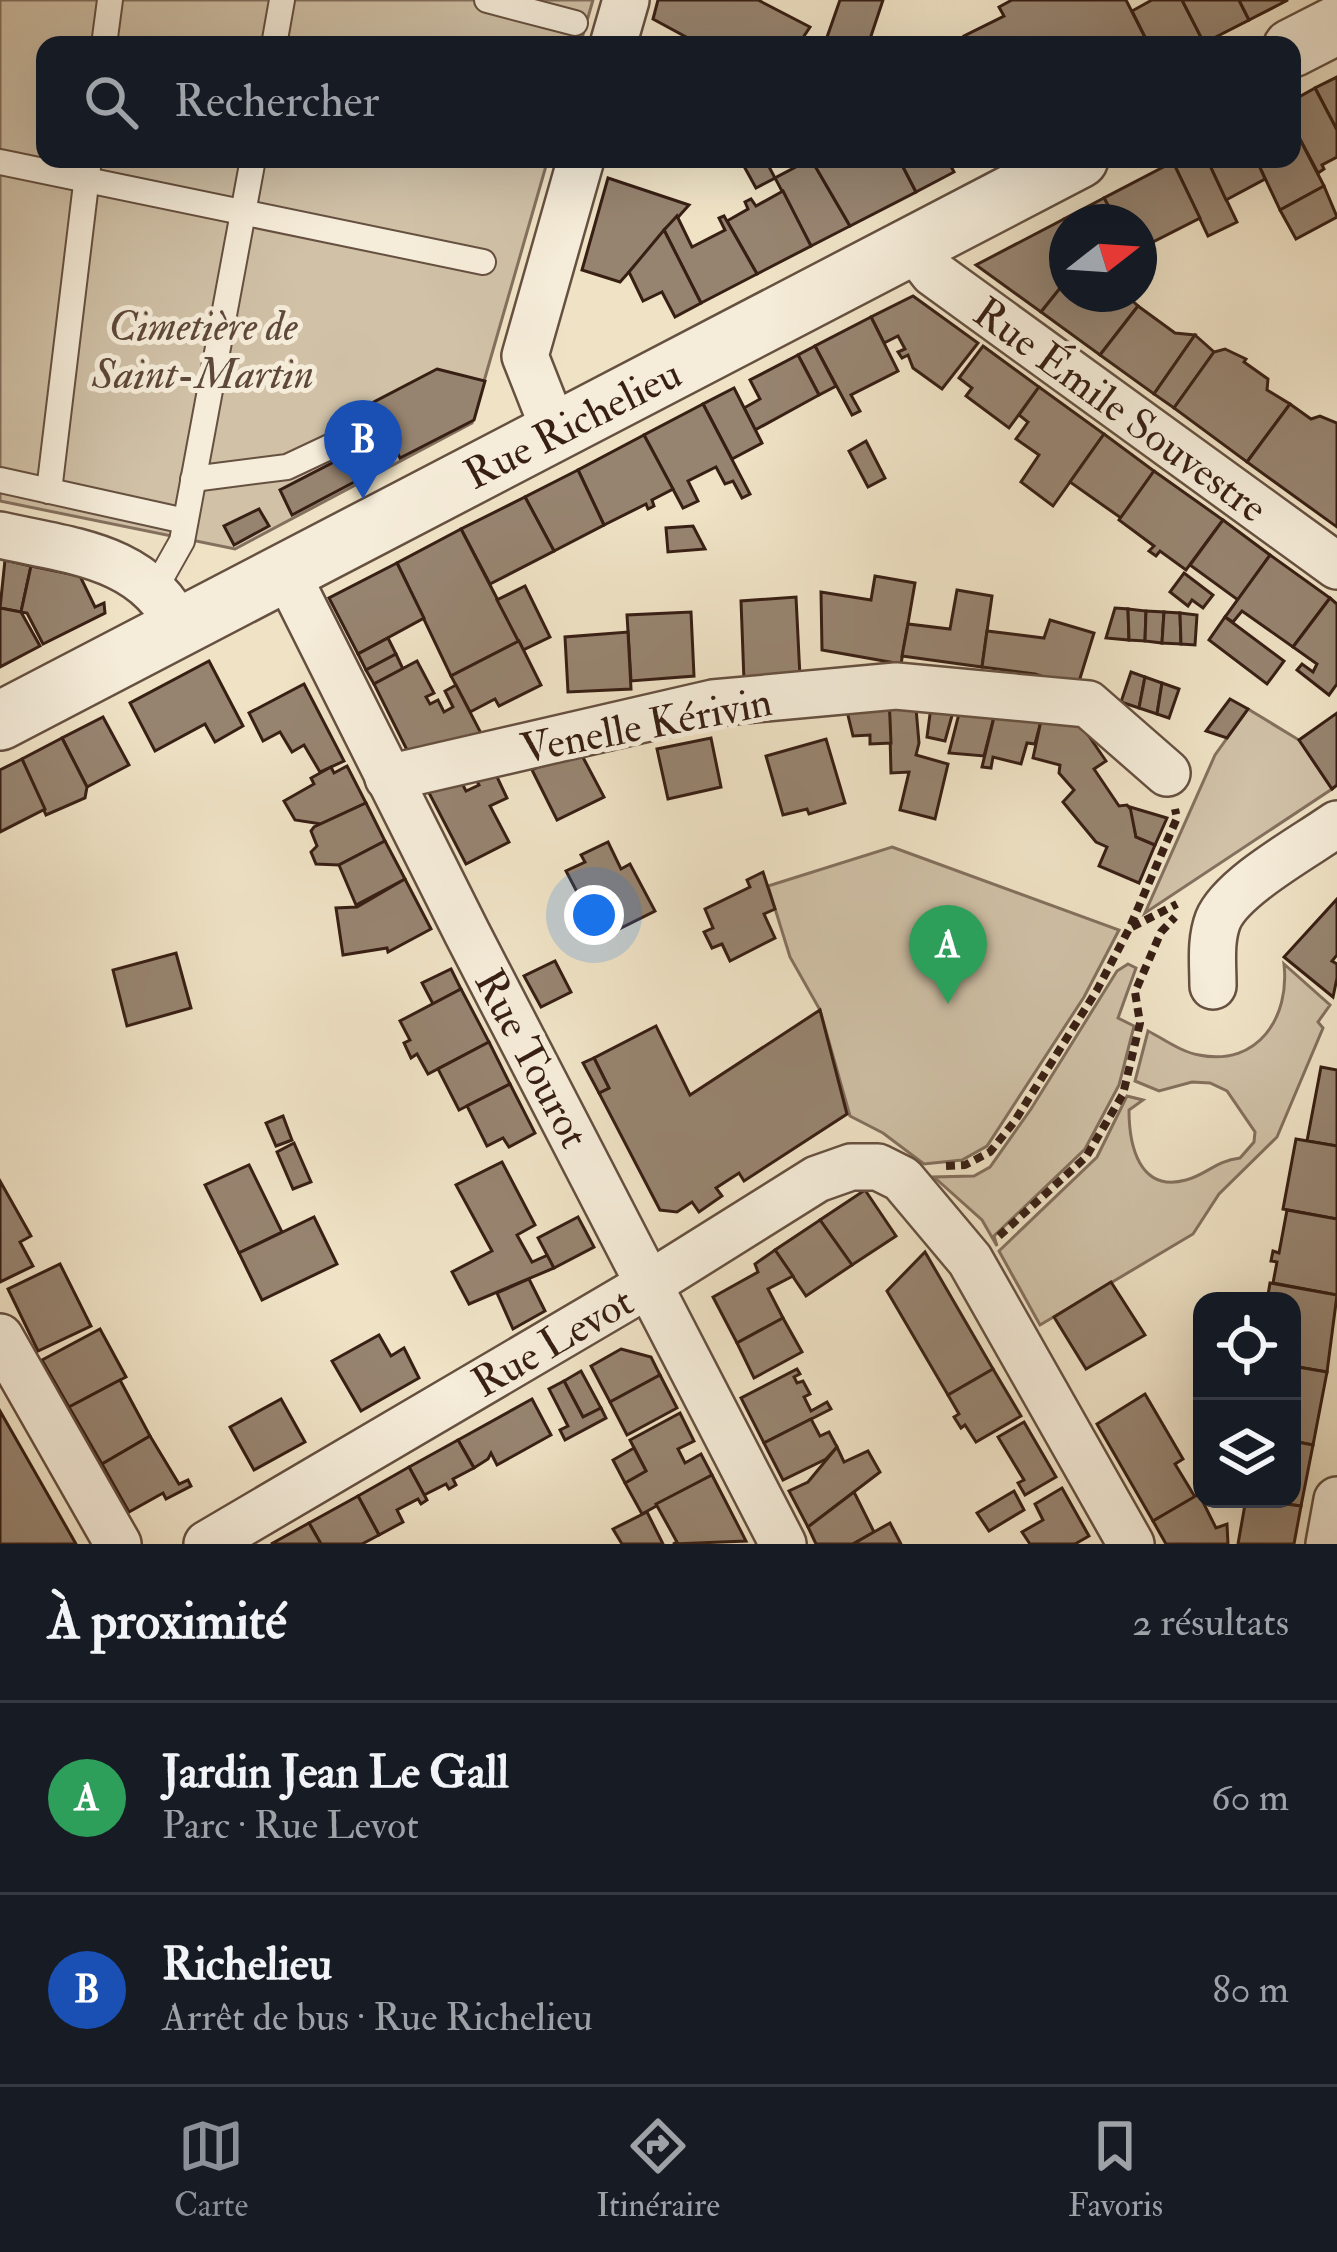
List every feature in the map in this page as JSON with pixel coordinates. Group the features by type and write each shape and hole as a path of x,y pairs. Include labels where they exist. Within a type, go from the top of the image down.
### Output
{"street":[{"path":"594,34 626,0"},
{"path":"1301,43 1337,25"},
{"path":"555,432 525,356 578,168"},
{"name":"Rue Richelieu","path":"0,721 167,608 285,571 1062,168"},
{"name":"Rue Émile Souvestre","path":"912,246 933,273 1337,566"},
{"path":"0,535 118,562 167,608"},
{"name":"Rue Tourot","path":"285,571 783,1544"},
{"name":"Venelle Kérivin","path":"388,778 713,703 896,686 1088,704 1167,773"},
{"path":"1213,986 1212,946 1220,916 1243,890 1337,824"},
{"name":"Rue Levot","path":"206,1544 651,1283 817,1179 851,1166 920,1173"},
{"path":"920,1173 1131,1544"},
{"path":"0,1337 118,1544"},
{"path":"1329,1544 1337,1500"}],"lane":[{"path":"105,36 110,0"},
{"path":"276,36 282,0"},
{"path":"487,0 594,34"},
{"path":"0,162 36,165"},
{"path":"167,608 251,168"},
{"path":"50,491 88,170 243,212 483,262"},
{"path":"193,479 287,467 370,428"},
{"path":"0,480 185,521"}],"path":[{"path":"920,1173 965,1165 990,1153 1097,990 1178,818 1167,773"},
{"path":"1129,928 1195,896 1243,890"},
{"path":"970,1260 1086,1156 1103,1130 1123,1094 1133,1060 1140,1023 1136,992 1161,932 1195,896"}],"green space":[{"name":"Cimetière de Saint-Martin","path":"0,0 593,0 583,36 36,36 36,168 545,168 472,423 235,549 0,501"},
{"path":"1248,709 1299,740 1332,789 1145,913 1215,755"},
{"path":"892,847 1119,930 1084,997 987,1146 962,1160 924,1164 883,1133 850,1116 820,1010 790,957 768,886"},
{"path":"1128,964 1136,968 1118,1018 1134,1026 1119,1085 1085,1149 994,1236 997,1246 982,1220 934,1177 974,1176 990,1167 1117,971"},
{"path":"1284,964 1330,1005 1318,1022 1323,1028 1277,1137 1219,1194 1193,1234 1040,1325 999,1251 1097,1157 1127,1096 1143,1100 1129,1110 1131,1138 1140,1163 1157,1179 1186,1180 1240,1158 1254,1142 1255,1132 1227,1091 1192,1082 1159,1091 1135,1081 1148,1031 1199,1055 1220,1057 1253,1045 1266,1034 1282,1002"}],"building":[{"path":"658,0 758,0 810,27 804,36 684,36 653,19"},
{"path":"840,0 883,0 871,36 827,36"},
{"path":"1012,0 1126,0 1144,36 964,36 1004,16 999,7"},
{"path":"1152,0 1182,0 1200,36 1144,36 1132,11"},
{"path":"1182,0 1239,0 1249,20 1218,36 1200,36"},
{"path":"1239,0 1288,0 1249,20"},
{"path":"1337,77 1337,130 1315,88"},
{"path":"1315,88 1337,130 1337,157 1318,173 1301,141 1301,96"},
{"path":"1301,141 1324,186 1280,210 1260,168 1301,168"},
{"path":"745,168 770,168 775,178 756,188"},
{"path":"794,168 816,168 850,226 811,246 775,178"},
{"path":"816,168 904,168 916,192 850,226"},
{"path":"904,168 952,168 954,172 916,192"},
{"path":"1162,168 1176,168 1200,218 1157,240 1157,204 1107,204 1104,198"},
{"path":"1176,168 1211,168 1237,222 1208,236"},
{"path":"1211,168 1260,168 1265,179 1226,200"},
{"path":"608,178 689,205 620,282 582,270"},
{"path":"1324,186 1337,217 1296,239 1280,210"},
{"path":"783,191 811,246 757,274 727,221 748,209 745,202 751,199 756,206"},
{"path":"677,216 692,247 725,230 719,218 724,216 757,274 701,303 664,230"},
{"path":"1049,227 1049,302 1041,312 976,265"},
{"path":"664,230 701,303 675,317 662,292 643,301 629,272"},
{"path":"913,296 978,343 942,389 913,368 908,355 902,358 898,352 905,349 898,336 884,343 871,317"},
{"path":"1049,302 1049,312 1133,312 1100,355 1041,312"},
{"path":"1133,312 1146,312 1175,333 1195,335 1154,394 1100,355"},
{"path":"871,317 898,371 851,395 860,411 852,415 815,346"},
{"path":"1195,335 1214,352 1174,408 1154,394"},
{"path":"815,346 836,386 819,395 798,355"},
{"path":"983,346 1039,387 1009,428 966,396 972,388 959,378"},
{"path":"1225,349 1246,359 1268,379 1267,390 1290,404 1247,462 1174,408 1214,352"},
{"path":"798,355 819,395 755,430 744,408 760,399 750,380"},
{"path":"437,369 485,381 474,420 400,458 372,403"},
{"path":"1039,387 1104,434 1053,506 1021,482 1039,455 1016,439 1028,422 1019,415"},
{"path":"734,388 762,443 732,459 703,404"},
{"path":"703,404 750,494 742,498 733,481 725,484 716,467 688,481 698,501 683,508 644,435"},
{"path":"1290,404 1311,419 1320,416 1337,423 1337,527 1247,462"},
{"path":"1104,434 1154,471 1121,518 1070,482"},
{"path":"644,435 673,489 652,500 654,506 648,509 646,504 604,525 578,470"},
{"path":"866,441 885,478 868,487 849,451"},
{"path":"361,448 375,471 292,515 280,490"},
{"path":"578,470 604,525 554,551 525,497"},
{"path":"1154,471 1223,520 1186,570 1160,551 1156,556 1149,551 1154,546 1119,520"},
{"path":"525,497 554,551 490,584 461,529"},
{"path":"259,509 269,526 234,545 224,526"},
{"path":"1223,520 1270,555 1238,600 1190,565"},
{"path":"693,526 705,549 668,552 666,528"},
{"path":"461,529 519,641 451,676 397,563"},
{"path":"1270,555 1330,598 1293,647 1242,611 1233,622 1225,617"},
{"path":"5,560 31,566 21,612 0,608"},
{"path":"397,563 424,618 358,654 329,598"},
{"path":"31,566 80,576 95,607 104,603 105,613 43,644 27,613 21,612"},
{"path":"1184,573 1213,595 1203,608 1192,600 1188,606 1170,592"},
{"path":"875,576 915,583 901,664 822,650 821,592 871,600"},
{"path":"525,586 550,637 523,650 497,600"},
{"path":"957,590 992,596 982,667 902,656 908,624 950,629"},
{"path":"796,597 800,677 744,681 741,601"},
{"path":"1330,598 1337,604 1337,684 1329,695 1297,670 1302,664 1313,672 1317,664 1293,647"},
{"path":"0,608 21,612 40,646 0,667"},
{"path":"1115,608 1128,609 1129,640 1106,638"},
{"path":"1128,609 1146,611 1145,641 1129,640"},
{"path":"1146,611 1164,612 1162,643 1145,641"},
{"path":"691,612 694,676 631,681 627,615"},
{"path":"1164,612 1180,613 1181,644 1162,643"},
{"path":"1180,613 1197,615 1195,645 1181,644"},
{"path":"1225,617 1284,661 1267,684 1209,640"},
{"path":"1050,620 1094,633 1077,688 1035,674 982,667 987,631 1044,638"},
{"path":"628,632 631,689 568,692 565,637"},
{"path":"388,638 396,654 366,670 358,654"},
{"path":"519,641 541,685 499,706 495,699 470,712 451,676"},
{"path":"396,654 403,669 374,684 366,670"},
{"path":"209,661 243,726 215,742 205,724 155,751 130,703"},
{"path":"417,661 434,693 426,697 430,704 438,700 444,712 453,707 445,691 456,685 484,739 412,760 374,684"},
{"path":"1131,672 1145,677 1139,708 1121,702"},
{"path":"1145,677 1162,683 1157,714 1139,708"},
{"path":"1162,683 1179,689 1169,718 1157,714"},
{"path":"304,684 344,761 320,772 304,745 292,752 280,732 263,741 249,713"},
{"path":"889,697 915,697 916,755 948,764 935,819 900,810 909,772 891,773"},
{"path":"889,697 891,743 870,744 870,735 853,736 845,703"},
{"path":"932,699 956,701 945,741 927,737"},
{"path":"1230,699 1248,709 1227,738 1206,731"},
{"path":"962,702 997,705 984,756 949,753"},
{"path":"997,705 1044,710 1035,744 1027,743 1021,764 993,757 991,768 982,767"},
{"path":"1337,713 1337,785 1332,789 1299,740"},
{"path":"1042,716 1082,726 1106,761 1094,769 1119,806 1127,805 1132,811 1136,837 1155,845 1139,883 1099,866 1107,847 1096,842 1063,802 1074,790 1059,773 1060,765 1033,758"},
{"path":"103,717 129,765 87,787 62,738"},
{"path":"62,738 87,787 85,798 46,815 22,759"},
{"path":"711,738 721,787 668,799 657,749"},
{"path":"826,739 845,803 809,814 807,809 783,815 766,756"},
{"path":"578,748 604,797 557,820 532,770"},
{"path":"22,759 45,809 0,832 0,770"},
{"path":"490,762 507,798 490,806 509,842 466,864 428,791 455,770 466,791 479,785 470,766"},
{"path":"347,766 366,803 321,824 295,820 284,801 314,784 311,778 331,767 334,773"},
{"path":"366,803 385,841 339,865 316,864 311,852 317,846 314,827"},
{"path":"1130,807 1167,818 1155,845 1136,837"},
{"path":"385,841 405,879 356,905 339,865"},
{"path":"608,842 621,869 630,864 655,911 601,938 566,871 585,862 581,855"},
{"path":"763,872 775,909 764,914 775,938 730,961 722,944 712,948 704,932 713,928 705,909 750,887 747,880"},
{"path":"405,879 431,929 388,952 387,948 343,955 336,908 357,907"},
{"path":"1337,899 1337,955 1332,961 1337,964 1337,978 1333,997 1284,957"},
{"path":"176,953 191,1008 127,1026 113,970"},
{"path":"555,961 571,992 541,1007 524,976"},
{"path":"451,969 461,989 433,1004 422,983"},
{"path":"461,989 489,1042 428,1074 417,1054 411,1058 404,1043 410,1040 400,1021"},
{"path":"820,1010 847,1114 744,1181 739,1173 716,1188 722,1196 699,1212 692,1202 677,1212 660,1210 599,1093 609,1088 594,1058 656,1026 690,1095"},
{"path":"489,1042 510,1084 459,1110 438,1069"},
{"path":"594,1058 609,1088 599,1093 583,1063"},
{"path":"1321,1067 1337,1070 1337,1146 1307,1141"},
{"path":"510,1084 535,1133 509,1147 503,1138 487,1146 467,1106"},
{"path":"283,1116 292,1140 276,1146 266,1123"},
{"path":"1296,1139 1337,1146 1337,1219 1283,1209"},
{"path":"294,1143 311,1182 293,1189 277,1152"},
{"path":"502,1162 535,1225 517,1235 532,1262 548,1255 554,1268 469,1304 452,1272 492,1251 456,1185"},
{"path":"249,1165 282,1232 239,1253 205,1185"},
{"path":"0,1181 31,1236 20,1242 33,1266 0,1282"},
{"path":"865,1190 896,1236 852,1265 820,1220"},
{"path":"1287,1210 1337,1219 1337,1295 1273,1283 1277,1262 1271,1261 1273,1251 1279,1253"},
{"path":"314,1217 337,1264 262,1300 239,1253"},
{"path":"578,1217 594,1247 554,1268 538,1238"},
{"path":"820,1220 852,1265 806,1296 775,1250"},
{"path":"775,1250 793,1276 768,1289 783,1318 737,1343 713,1297 758,1272 755,1264"},
{"path":"925,1252 993,1369 948,1395 887,1291"},
{"path":"60,1264 91,1326 38,1351 8,1289"},
{"path":"529,1279 545,1311 513,1329 497,1293"},
{"path":"1111,1282 1145,1335 1086,1369 1054,1317"},
{"path":"1270,1283 1337,1295 1327,1372 1301,1368 1301,1292 1268,1292"},
{"path":"783,1318 802,1352 754,1378 737,1343"},
{"path":"100,1329 126,1377 69,1407 42,1360"},
{"path":"379,1335 391,1356 404,1348 419,1378 361,1411 332,1361"},
{"path":"621,1349 651,1357 660,1375 610,1402 591,1366"},
{"path":"1301,1368 1327,1372 1313,1445 1301,1443"},
{"path":"797,1369 800,1374 794,1377 797,1383 803,1381 810,1394 804,1397 811,1411 827,1402 831,1409 764,1443 741,1398"},
{"path":"993,1369 1021,1416 976,1442 954,1417 959,1414 948,1395"},
{"path":"581,1371 601,1408 583,1417 564,1381"},
{"path":"660,1375 677,1408 627,1435 610,1402"},
{"path":"120,1380 150,1436 102,1464 69,1407"},
{"path":"564,1381 583,1417 601,1408 606,1418 565,1440 560,1430 568,1426 549,1389"},
{"path":"1145,1394 1183,1459 1175,1464 1193,1498 1153,1521 1097,1424"},
{"path":"281,1399 305,1442 254,1470 230,1427"},
{"path":"532,1399 551,1435 497,1465 491,1453 474,1468 458,1440"},
{"path":"0,1411 76,1544 0,1544"},
{"path":"680,1413 694,1441 678,1449 685,1463 701,1454 712,1475 642,1514 625,1483 646,1471 630,1440"},
{"path":"811,1419 820,1436 829,1432 837,1447 826,1459 783,1480 764,1443"},
{"path":"1024,1422 1056,1477 1025,1495 1018,1483 1024,1480 998,1437"},
{"path":"150,1436 179,1484 188,1480 191,1486 166,1499 163,1493 129,1512 102,1464"},
{"path":"458,1440 474,1468 453,1479 456,1485 449,1489 446,1484 424,1495 409,1467"},
{"path":"1301,1443 1313,1445 1301,1506"},
{"path":"837,1447 844,1462 868,1451 880,1472 808,1527 789,1491 808,1482"},
{"path":"634,1448 646,1471 625,1483 613,1460"},
{"path":"409,1467 427,1500 421,1504 418,1499 397,1510 403,1522 379,1535 358,1496"},
{"path":"712,1475 746,1541 673,1544 677,1542 656,1504"},
{"path":"1062,1488 1089,1536 1075,1544 1030,1544 1022,1532 1043,1520 1035,1504"},
{"path":"1014,1491 1024,1510 989,1531 977,1513"},
{"path":"854,1492 874,1532 853,1544 816,1544 808,1527"},
{"path":"358,1496 379,1535 362,1544 321,1544 309,1523"},
{"path":"1193,1498 1193,1508 1206,1508 1216,1528 1227,1524 1228,1544 1166,1544 1153,1521"},
{"path":"1244,1508 1301,1508 1294,1544 1238,1544"},
{"path":"647,1512 663,1544 622,1544 613,1529"},
{"path":"309,1523 321,1544 271,1544"},
{"path":"890,1523 901,1544 853,1544 874,1532"}],"place":[{"name":"Richelieu","path":"363,499"},
{"name":"Jardin Jean Le Gall","path":"948,1004"}]}
